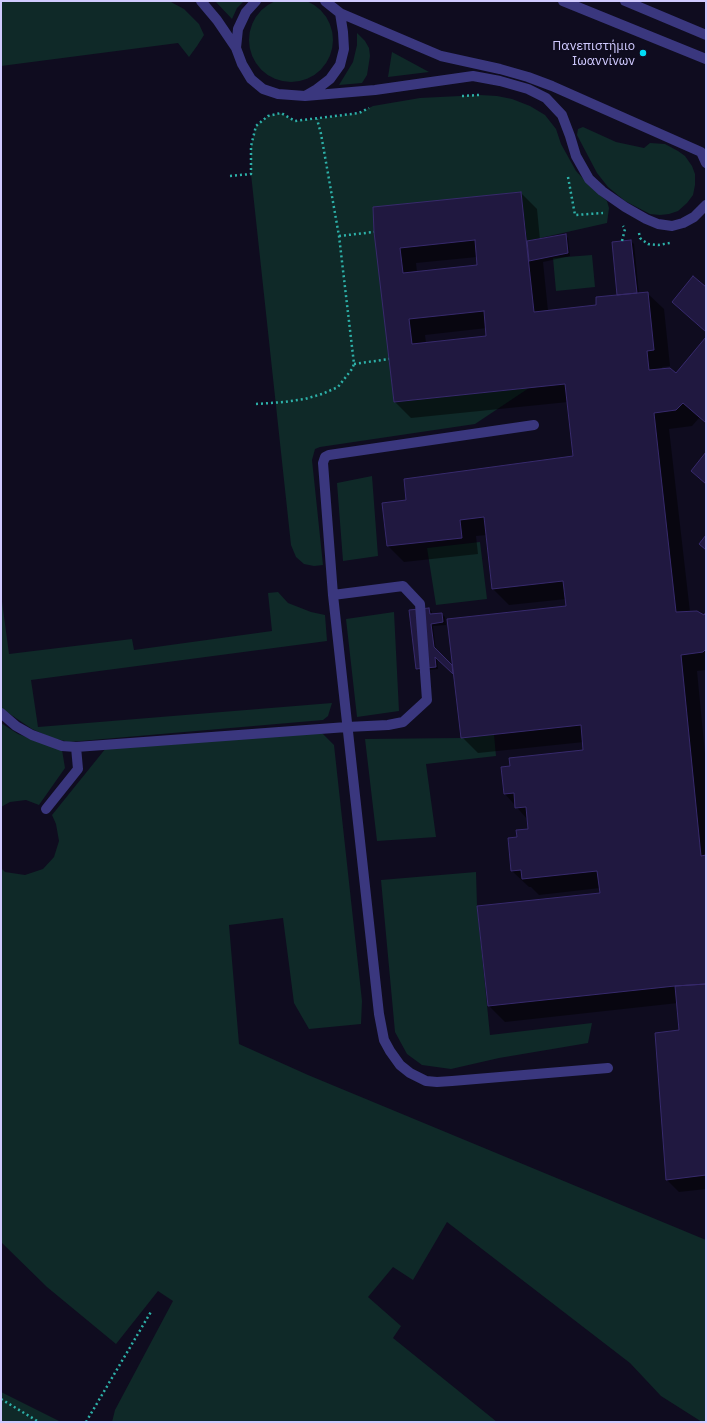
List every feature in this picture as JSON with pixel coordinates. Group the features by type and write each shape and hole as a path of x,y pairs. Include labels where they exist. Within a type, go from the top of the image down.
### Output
{"lane":[{"path":"201,1 217,20 236,48 242,64 248,74 262,89 278,94 305,96 375,90 473,76 500,81 528,90 546,98 562,116 576,156 583,169 595,185 619,203 646,219 658,224 672,226 683,223 706,210"},
{"path":"236,48 238,29 246,12 256,1"},
{"path":"325,1 340,12 441,56 500,68 552,86 703,153 706,163"},
{"path":"563,1 706,59"},
{"path":"626,1 706,35"},
{"path":"305,96 330,79 340,65 344,49 340,12"},
{"path":"694,217 706,205"},
{"path":"534,425 329,455 325,457 323,463 333,595 342,668 347,727 382,1031 384,1040 400,1065 417,1077 426,1081 437,1082 608,1068"},
{"path":"1,713 16,726 32,735 62,746 76,747 347,727 388,726 403,722 427,700 420,604 403,586 333,595"},
{"path":"46,809 78,769 76,747"}],"path":[{"path":"459,96 486,96"},
{"path":"230,176 251,174 251,146 256,126 268,116 281,113 296,121 317,119 359,113 373,106"},
{"path":"256,404 305,399 322,394 338,387 352,370 354,364 339,236 317,119"},
{"path":"567,172 575,215 606,213"},
{"path":"621,223 625,229 622,241"},
{"path":"339,236 374,232"},
{"path":"354,364 389,359"},
{"path":"86,1422 152,1310"},
{"path":"1,1400 39,1422"}],"green space":[{"path":"291,-2 299,-1 314,5 326,17 332,32 332,48 326,63 314,75 299,81 291,82 283,81 268,75 256,63 250,48 249,40 250,32 256,17 268,5 283,-1"},
{"path":"1,1 169,1 184,9 199,24 204,35 189,57 178,43 1,66"},
{"path":"215,1 244,1 237,8 232,19"},
{"path":"357,33 365,41 369,48 370,56 367,75 362,83 339,85 353,62 357,45"},
{"path":"392,52 429,72 388,77"},
{"path":"480,95 512,99 530,106 545,115 556,129 561,144 576,171 607,201 609,208 607,223 527,241 521,192 373,208 394,402 529,388 475,424 320,447 315,449 312,460 323,565 314,566 304,564 296,557 291,545 251,174 251,146 256,126 268,116 281,113 295,121 359,113 373,106 420,98"},
{"path":"583,127 616,142 644,148 650,143 665,144 678,151 685,156 692,166 695,174 693,195 678,211 660,215 650,214 625,201 608,187 597,173 577,135 578,129"},
{"path":"592,255 595,287 556,291 553,258"},
{"path":"372,476 378,556 343,561 337,483"},
{"path":"480,542 487,599 436,605 427,548"},
{"path":"278,592 288,603 311,612 325,615 327,641 31,680 38,727 332,703 328,716 323,720 69,742 52,738 32,729 1,708 1,594 9,654 132,639 134,650 272,631 268,593"},
{"path":"394,612 399,711 357,717 346,619"},
{"path":"1,723 18,734 62,750 65,768 39,805 26,800 10,802 1,807"},
{"path":"312,728 323,734 334,745 362,1001 361,1024 309,1029 294,1003 283,918 229,925 239,1044 308,1075 706,1240 706,1422 702,1422 661,1396 630,1363 447,1222 413,1280 393,1267 368,1297 401,1326 393,1338 497,1422 112,1422 115,1410 173,1301 158,1291 116,1344 47,1287 1,1242 1,868 5,872 25,875 43,869 54,857 59,841 56,824 52,815 106,748"},
{"path":"494,734 496,756 426,764 436,837 377,841 365,739 461,738"},
{"path":"476,872 477,906 490,1035 592,1023 588,1043 499,1058 451,1069 422,1065 407,1054 395,1032 381,880"},
{"path":"1,1392 61,1422 1,1422"}],"building":[{"path":"521,192 534,312 596,305 596,297 648,292 654,350 647,351 649,370 670,368 676,373 706,337 706,423 683,403 676,410 654,413 676,612 697,611 704,615 706,612 706,649 703,652 681,655 701,856 706,855 706,984 488,1006 477,906 600,893 597,871 522,879 521,870 511,871 508,838 517,837 516,830 528,829 526,807 515,808 514,793 504,794 501,767 510,766 509,758 583,750 581,725 461,738 447,619 566,606 563,581 492,589 484,517 460,520 462,538 387,546 382,503 406,500 404,479 573,456 565,384 394,402 374,232 373,207","holes":["475,240 477,265 403,273 400,248","484,311 486,336 412,344 409,319"]},
{"path":"566,234 568,253 529,261 527,241"},
{"path":"631,240 637,293 617,295 612,242"},
{"path":"693,276 706,287 706,332 672,302"},
{"path":"706,452 706,484 691,471"},
{"path":"706,535 706,550 699,544"},
{"path":"429,608 430,614 442,613 443,622 431,624 434,647 452,665 453,674 435,657 436,667 416,669 409,610"},
{"path":"706,984 706,1175 666,1180 655,1033 679,1030 675,986"}],"place":[{"name":"Πανεπιστήμιο Ιωαννίνων","path":"643,53"}]}
